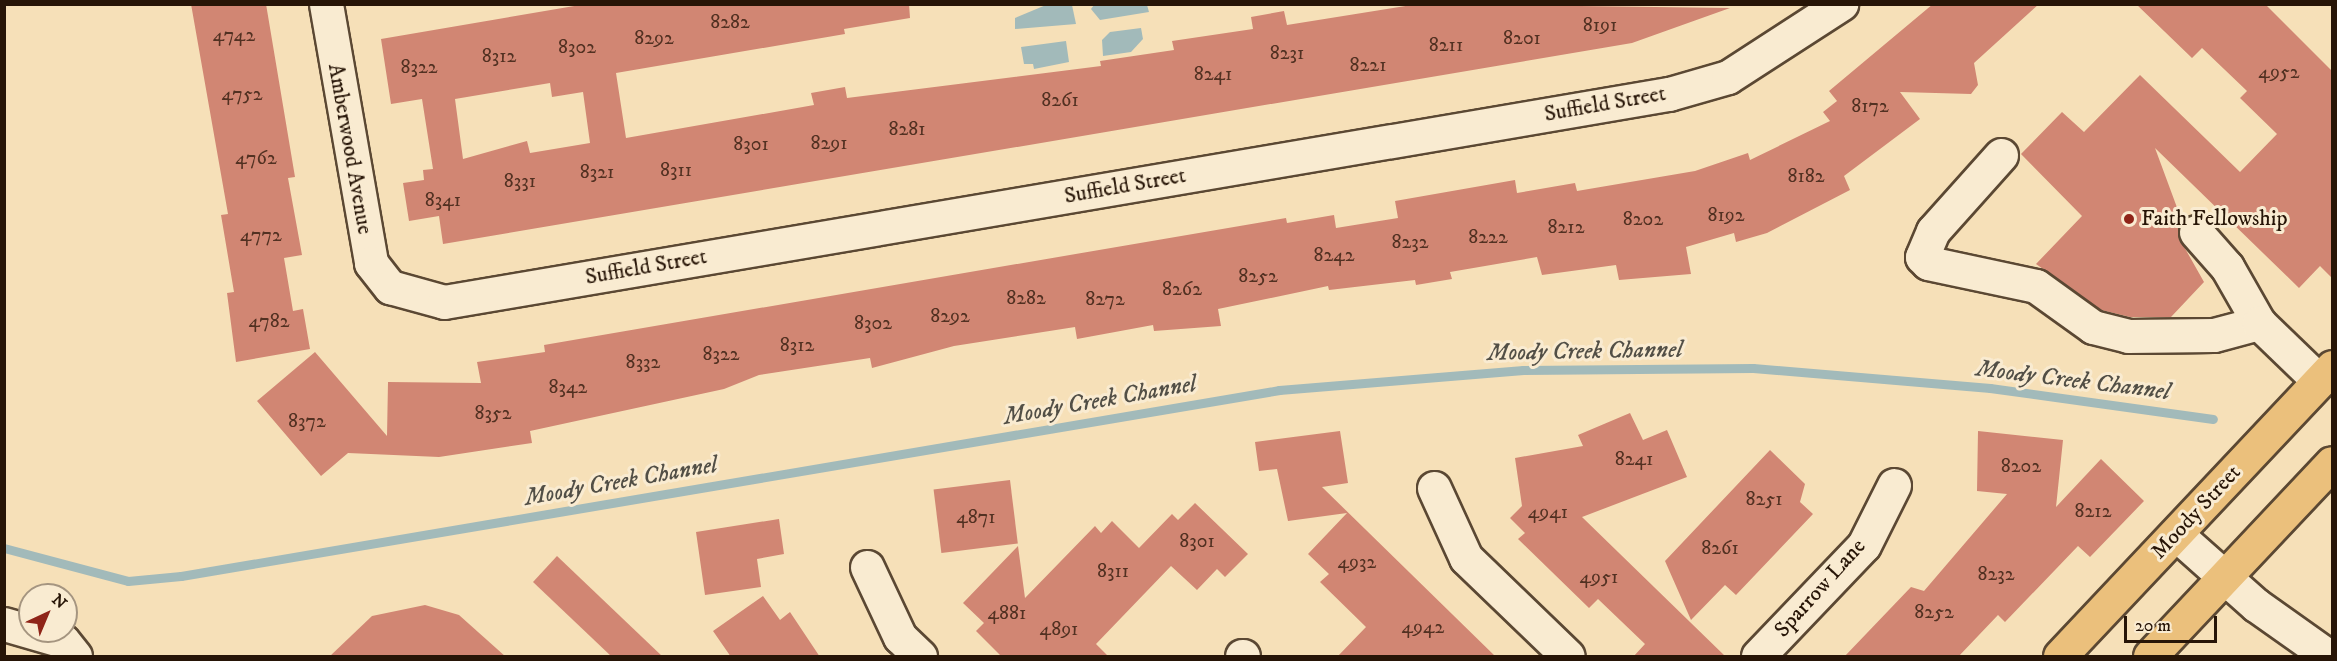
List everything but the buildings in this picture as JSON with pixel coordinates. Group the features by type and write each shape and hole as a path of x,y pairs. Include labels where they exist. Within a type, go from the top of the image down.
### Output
{"main road":[{"name":"Moody Street","path":"2060,657 2326,374"},
{"path":"2150,657 2332,463"}],"street":[{"name":"Amberwood Avenue","path":"326,4 371,263 390,287"},
{"name":"Suffield Street","path":"390,287 444,302 1669,94 1728,77 1841,4"},
{"path":"2001,154 1933,231 1922,257 1929,263 2036,286 2093,327 2128,336 2214,335 2259,323"},
{"path":"2196,232 2233,275 2259,323 2326,374"},
{"name":"Sparrow Lane","path":"1758,657 1864,545 1894,485"},
{"path":"1434,488 1466,558 1568,657"},
{"path":"2176,534 2224,579 2328,657"},
{"path":"867,567 900,637 920,657"},
{"path":"4,624 63,641 75,657"}],"water":[{"path":"1046,5 1072,5 1076,24 1015,29 1015,18"},
{"path":"1094,5 1147,5 1149,12 1100,20 1091,9"},
{"path":"1141,28 1143,39 1131,52 1103,56 1102,40 1110,32"},
{"path":"1066,41 1069,62 1034,69 1033,64 1024,64 1021,47"}],"waterway":[{"name":"Moody Creek Channel","path":"4,548 128,581 181,576 1279,390 1523,370 1753,368 1990,388 2213,419"}],"place":[{"name":"Faith Fellowship","path":"2129,219"}]}
